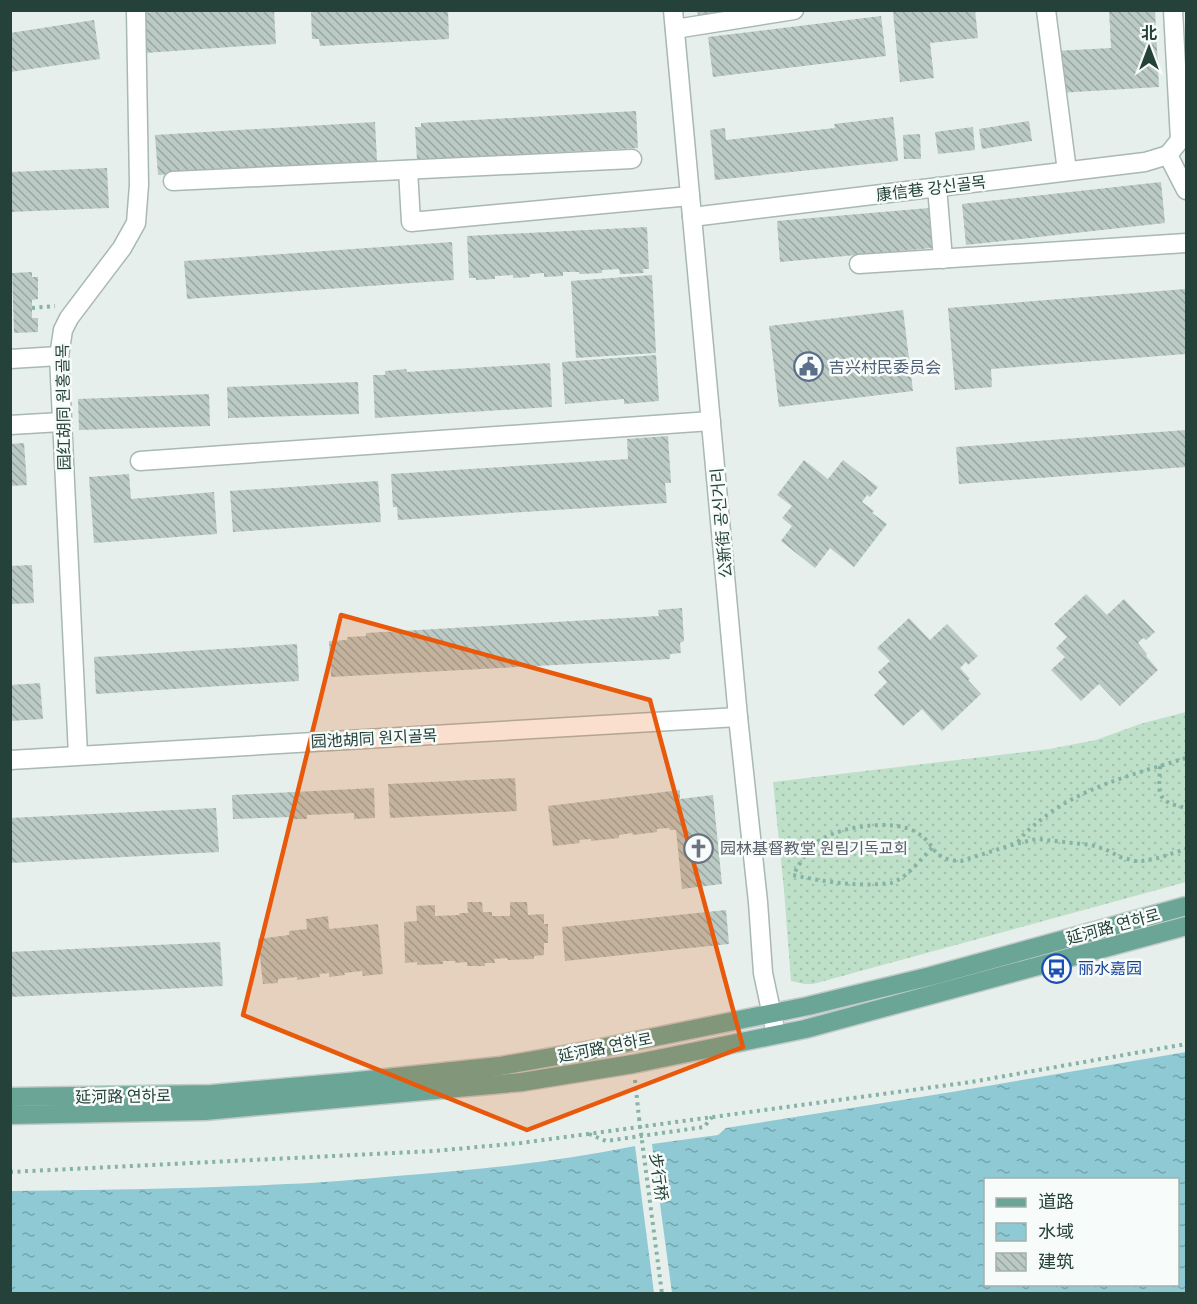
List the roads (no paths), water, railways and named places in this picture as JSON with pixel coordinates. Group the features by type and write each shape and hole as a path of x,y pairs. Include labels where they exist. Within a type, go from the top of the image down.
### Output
{"main road":[{"name":"延河路 연하로","path":"10,1097 212,1094 500,1066 771,1014 921,978 1186,906"},
{"name":"延河路 연하로","path":"10,1115 206,1111 522,1082 633,1064 816,1026 1186,926"}],"street":[{"name":"园红胡同 원홍골목","path":"78,755 59,356 63,330 69,318 122,248 136,223 139,185 136,10"},
{"name":"公新街 공신거리","path":"673,10 763,973 776,1034"},
{"path":"675,29 794,10"},
{"path":"1046,10 1067,171"},
{"path":"1173,10 1180,140 1168,155 1186,190"},
{"name":"康信巷 강신골목","path":"692,217 1145,162 1168,155"},
{"path":"173,181 632,159"},
{"path":"408,170 411,222 690,196"},
{"path":"937,187 943,259"},
{"path":"859,264 1186,243"},
{"path":"10,358 59,356"},
{"path":"140,461 711,421"},
{"path":"10,425 61,422"},
{"name":"园池胡同 원지골목","path":"10,760 738,717"}],"water":[{"path":"1186,1052 1186,1293 672,1293 652,1144 718,1135 726,1128"},
{"path":"635,1146 654,1293 11,1293 11,1191 184,1188 328,1182 516,1165"}],"place":[{"name":"吉兴村民委员会","path":"808,367"},
{"name":"园林基督教堂 원림기독교회","path":"699,848"},
{"name":"丽水嘉园","path":"1057,968"}]}
